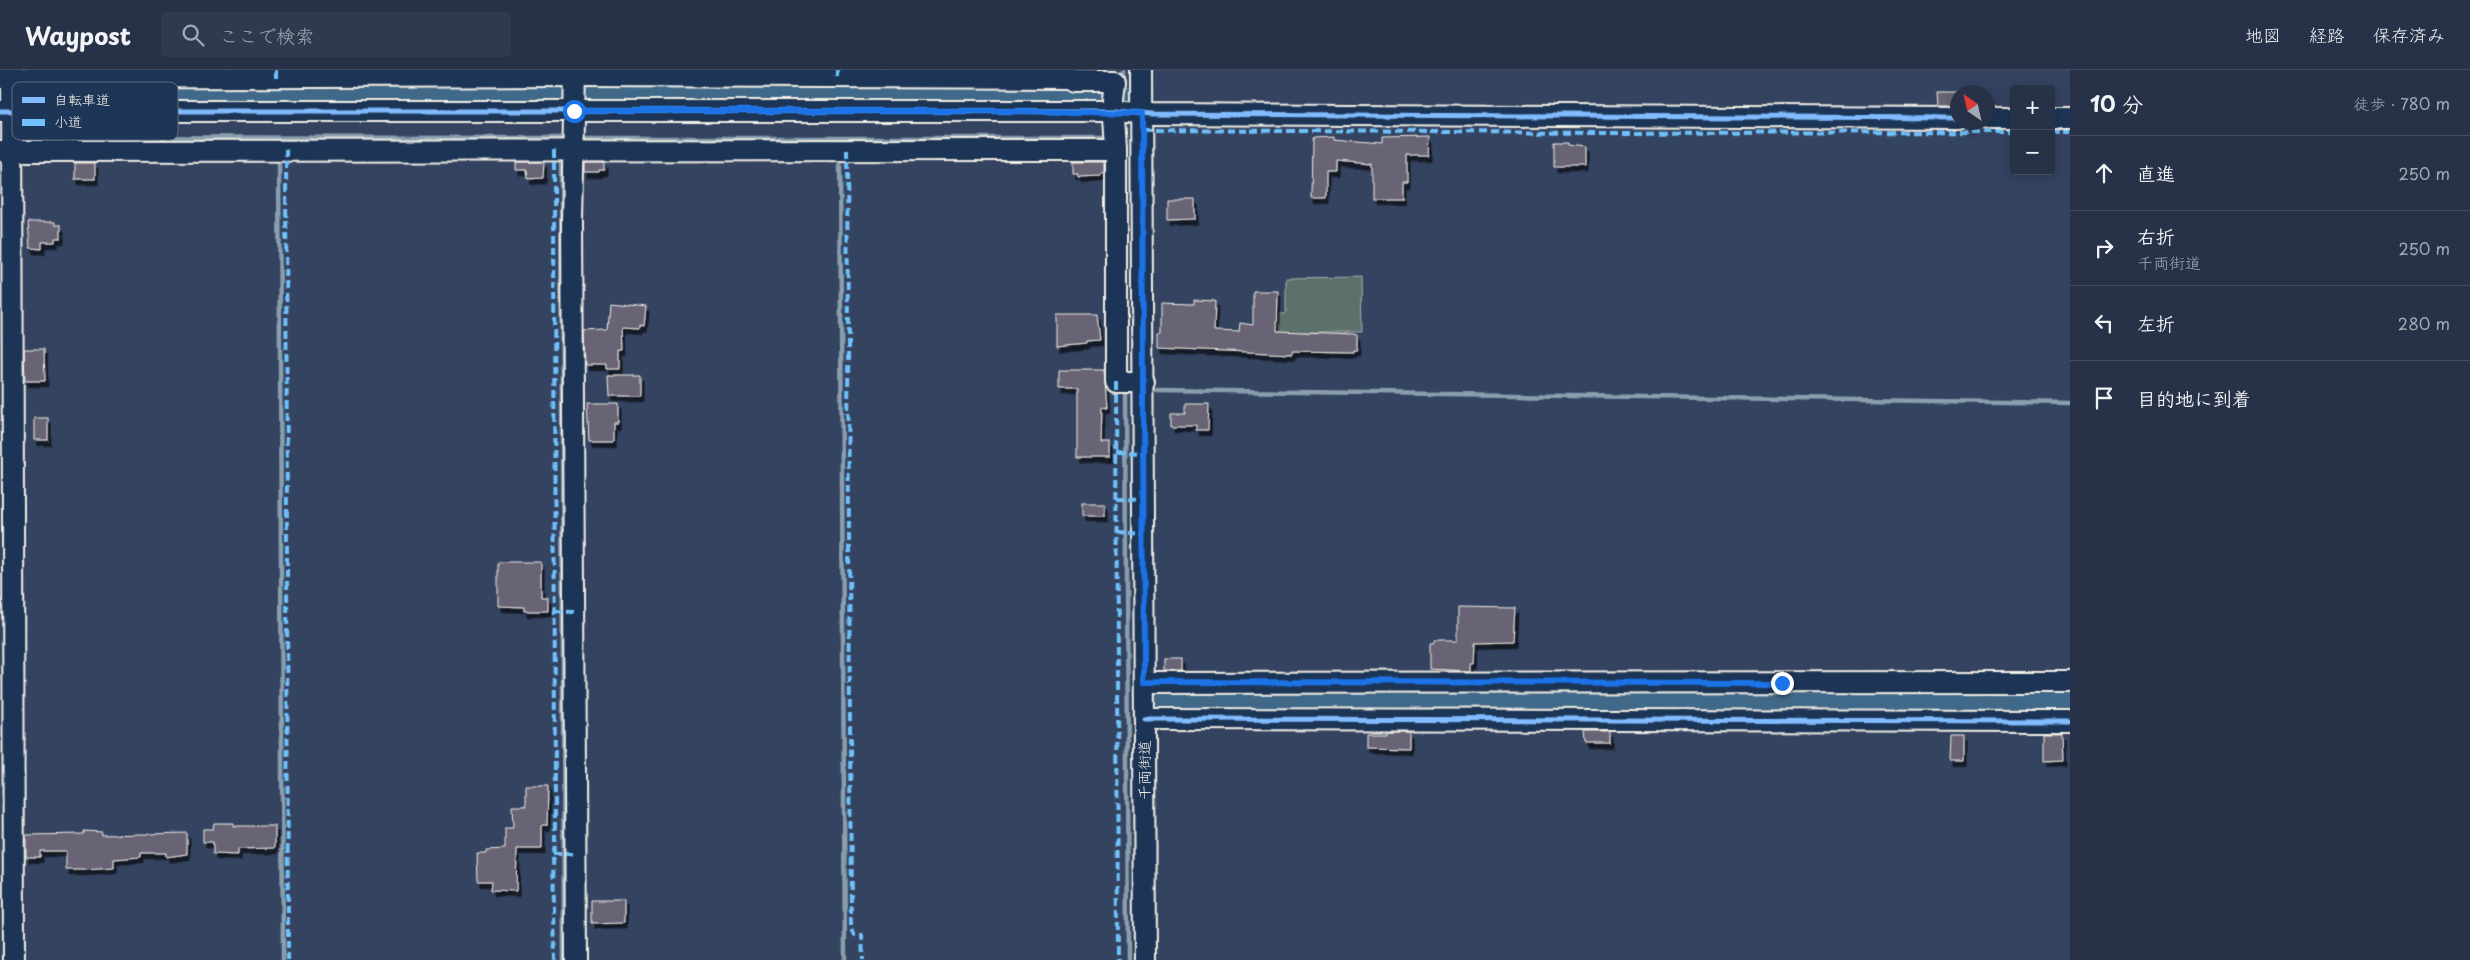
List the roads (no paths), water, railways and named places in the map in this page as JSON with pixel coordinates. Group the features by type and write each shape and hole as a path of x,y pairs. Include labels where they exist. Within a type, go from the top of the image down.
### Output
{"street":[{"name":"千両街道","path":"1141,70 1142,113 1131,382 1144,682 1145,960"},
{"path":"178,97 422,73 539,73 572,117 576,960"},
{"path":"178,136 280,149 572,117 1069,78 1073,81 1114,90 1142,113 1950,118"},
{"path":"572,117 1114,90"},
{"path":"1114,90 1116,150 1116,382 1131,382"},
{"path":"8,113 14,960"},
{"path":"178,114 572,117 1116,150"},
{"path":"1995,118 2010,118"},
{"path":"2055,118 2070,118"},
{"path":"1144,682 2070,682"},
{"path":"1144,719 2070,721"}],"waterway":[{"path":"1124,70 1124,93"},
{"path":"562,85 562,93"},
{"path":"844,91 845,85"},
{"path":"282,86 282,93"},
{"path":"178,93 844,91 1124,93"},
{"path":"0,93 12,93"},
{"path":"178,137 569,138"},
{"path":"579,138 1106,138"},
{"path":"279,156 283,960"},
{"path":"561,157 564,960"},
{"path":"840,160 845,960"},
{"path":"1125,386 1128,960"},
{"path":"1157,390 2070,403"},
{"path":"1159,702 2070,702"}]}
